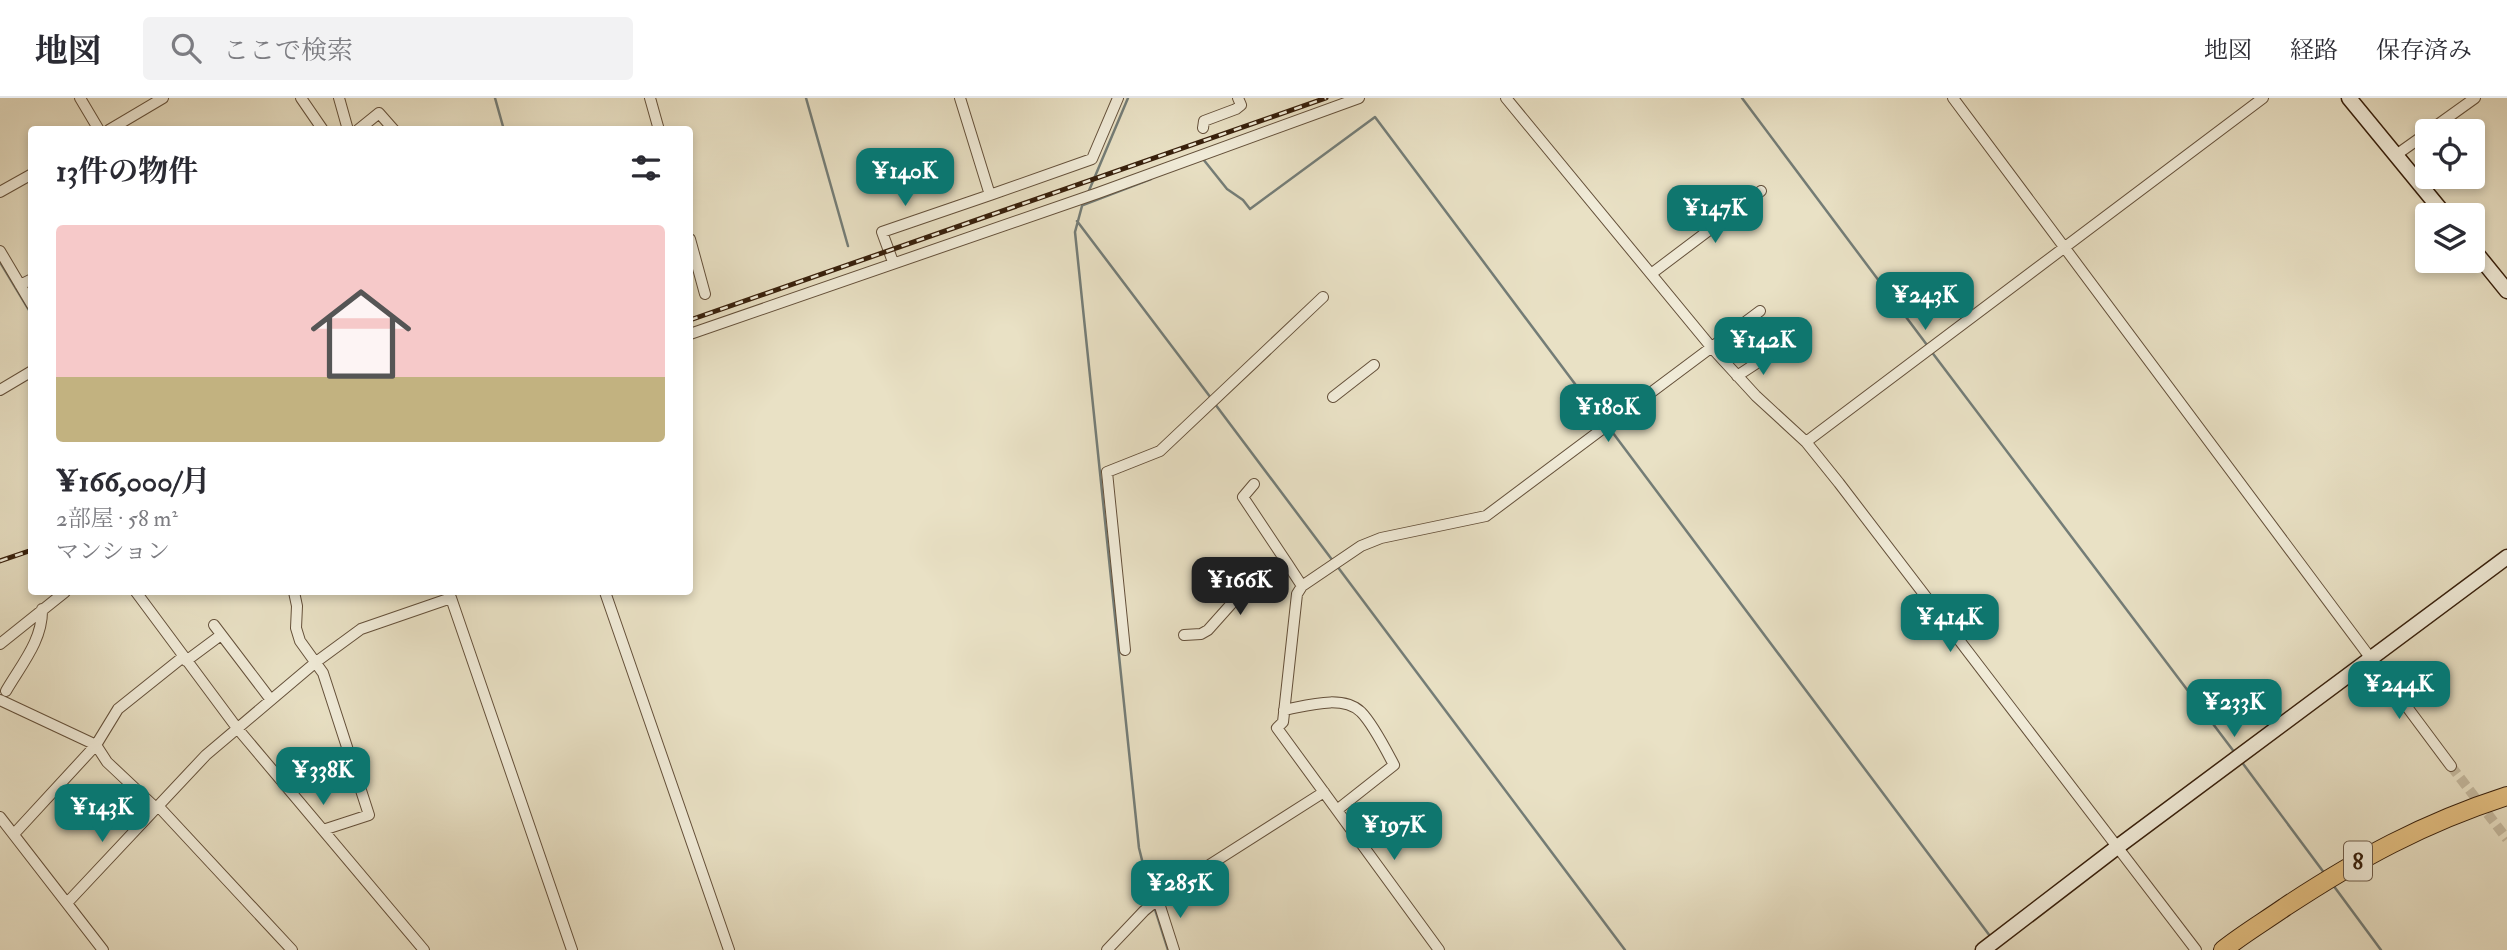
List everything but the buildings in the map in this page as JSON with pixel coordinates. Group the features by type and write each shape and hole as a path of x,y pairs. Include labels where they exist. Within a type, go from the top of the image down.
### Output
{"highway":[{"name":"8","path":"2223,950 2332,876 2383,846 2435,822 2507,796"}],"street":[{"path":"80,98 97,126"},
{"path":"116,126 163,98"},
{"path":"301,98 320,126"},
{"path":"339,98 347,126"},
{"path":"650,98 658,126"},
{"path":"960,98 990,195"},
{"path":"893,262 882,232 1092,159 1118,98"},
{"path":"1203,128 1205,121 1241,105 1238,98"},
{"path":"693,333 1098,193 1359,98"},
{"path":"1506,98 1712,348 1737,376 1806,442 2196,950"},
{"path":"1954,98 2451,766"},
{"path":"1806,442 2263,98"},
{"path":"2350,98 2435,203"},
{"path":"2446,119 2475,98"},
{"path":"363,126 379,113 390,126"},
{"path":"2396,155 2415,141"},
{"path":"0,192 28,176"},
{"path":"1651,274 1760,191"},
{"path":"693,250 705,294"},
{"path":"0,251 28,298"},
{"path":"2485,264 2507,291"},
{"path":"20,285 28,281"},
{"path":"1125,650 1107,472 1160,451 1323,297"},
{"path":"1439,950 1277,728 1283,722 1297,594 1302,586 1361,546 1381,538 1486,516 1760,311"},
{"path":"1737,376 1772,353"},
{"path":"1333,397 1374,365"},
{"path":"0,390 28,373"},
{"path":"1254,484 1243,497 1302,586"},
{"path":"1983,950 2507,557"},
{"path":"1184,635 1201,634 1208,630 1257,579 1287,564"},
{"path":"0,644 61,595"},
{"path":"138,595 237,728 424,950"},
{"path":"295,595 296,628 300,641 323,673 369,815 323,831"},
{"path":"67,903 206,755 316,662 361,629 450,595 572,950"},
{"path":"606,595 729,950"},
{"path":"42,609 42,622 37,638 3,695 96,746 107,762 158,808 292,950"},
{"path":"214,625 271,700"},
{"path":"14,834 96,746 118,709 222,635"},
{"path":"1284,710 1319,703 1340,704 1360,711 1394,765 1337,810"},
{"path":"1107,950 1158,900 1324,792"},
{"path":"0,817 103,950"},
{"path":"1158,900 1174,950"}],"waterway":[{"path":"495,98 503,126"},
{"path":"806,98 848,246"},
{"path":"1088,193 1128,98"},
{"path":"1742,98 1927,345"},
{"path":"1203,159 1227,189 1243,200 1250,209 1375,117 1605,424"},
{"path":"1083,205 1151,179"},
{"path":"1082,206 1075,232 1139,848 1152,900"},
{"path":"1077,221 1211,398"},
{"path":"0,262 28,308"},
{"path":"1931,351 2235,753"},
{"path":"1215,404 1333,561"},
{"path":"1610,429 1990,936"},
{"path":"1337,566 1625,950"},
{"path":"2241,761 2325,874"},
{"path":"2333,885 2381,950"},
{"path":"1154,906 1168,950"}],"tunnel":[{"path":"2451,766 2507,839"}],"railway":[{"path":"693,319 1326,98"},
{"path":"0,561 28,551"}]}
